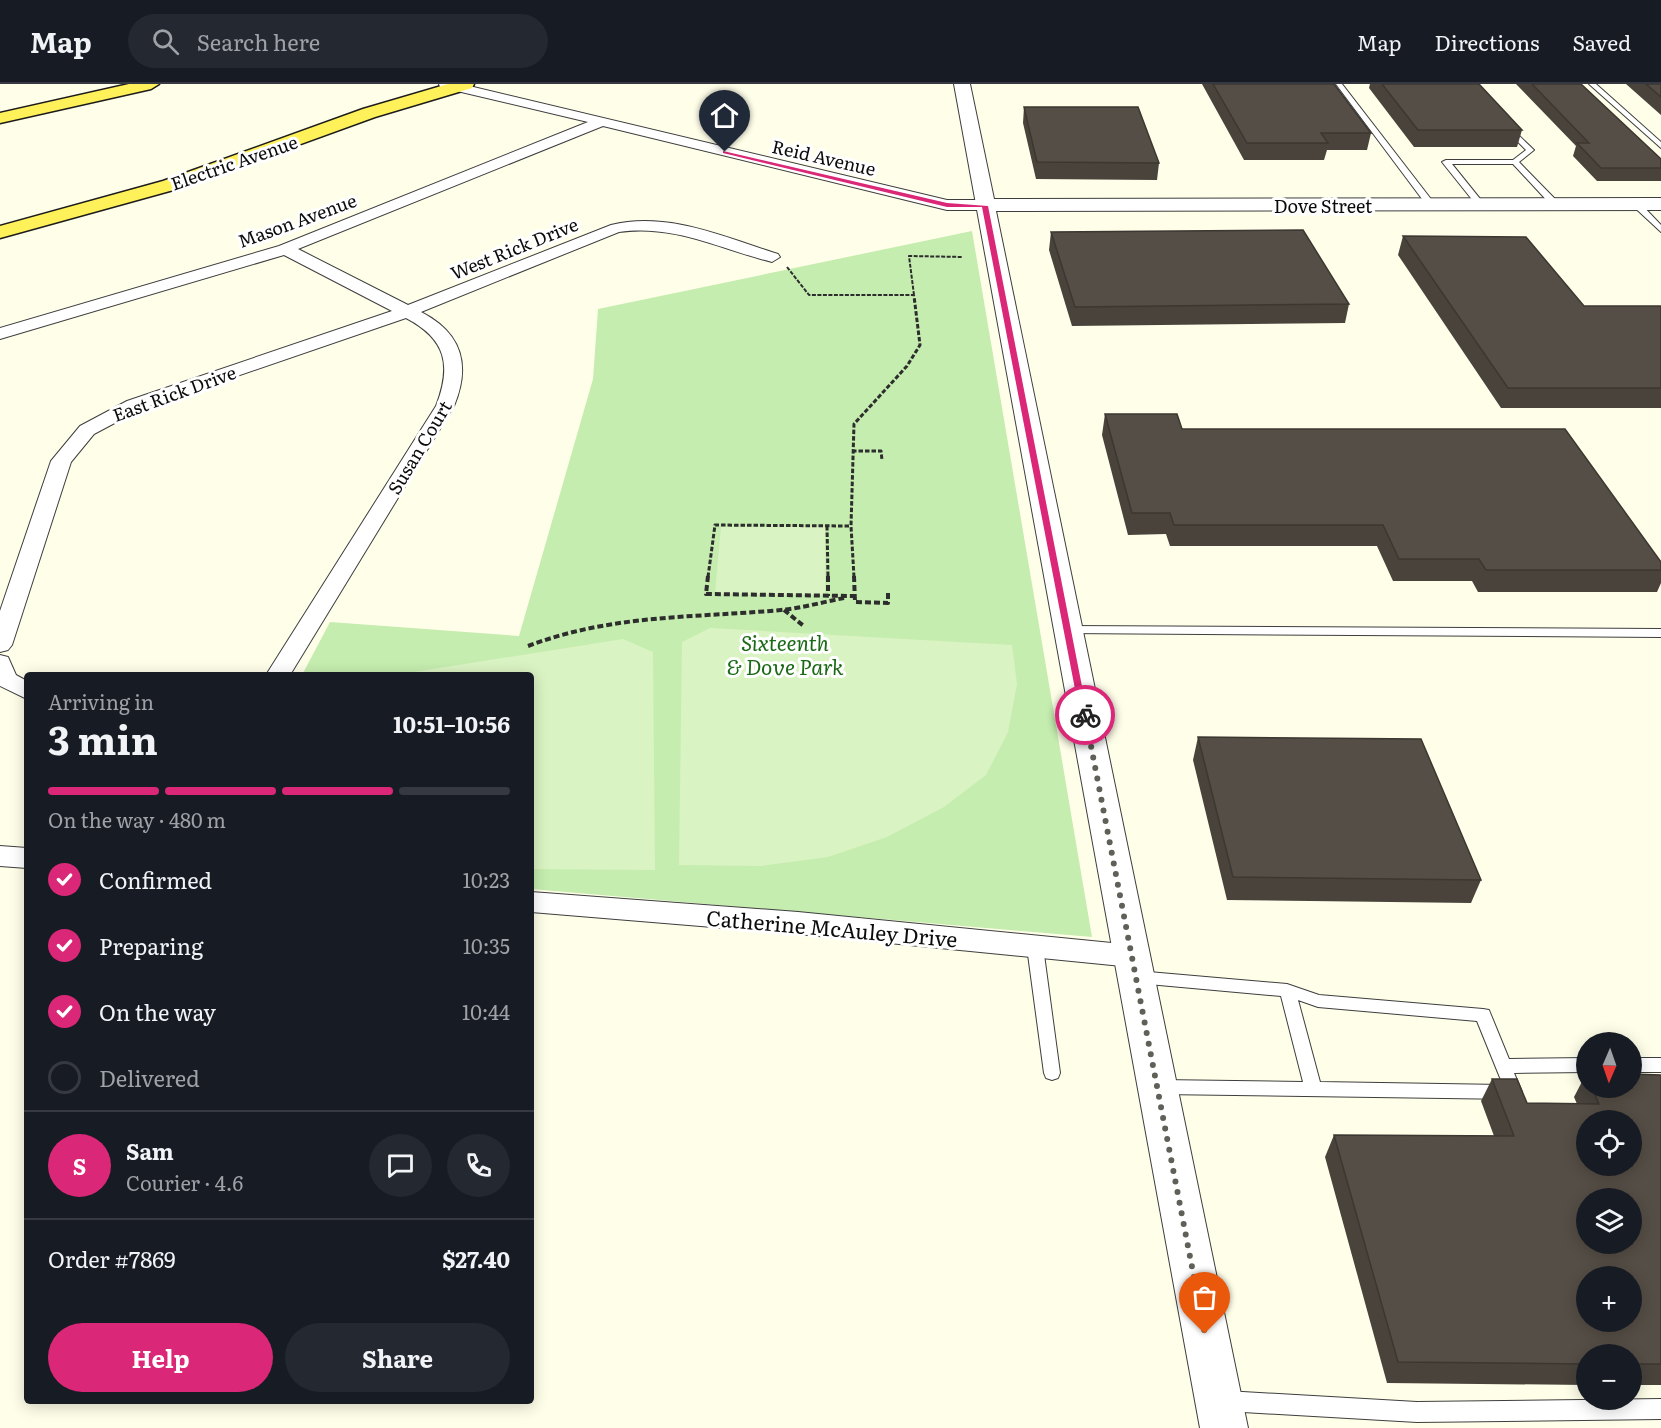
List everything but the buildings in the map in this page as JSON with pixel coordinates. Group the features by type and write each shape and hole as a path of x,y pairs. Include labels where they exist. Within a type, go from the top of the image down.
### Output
{"main road":[{"path":"0,118 151,84"},
{"name":"Electric Avenue","path":"0,232 170,185 369,113 456,85"}],"street":[{"path":"962,84 1221,1414"},
{"name":"Reid Avenue","path":"456,85 947,205 985,206"},
{"name":"Mason Avenue","path":"0,334 285,249 601,122"},
{"name":"Dove Street","path":"985,206 1661,204"},
{"name":"West Rick Drive","path":"406,312 607,232 636,224 670,226 772,257"},
{"name":"Susan Court","path":"280,672 445,406 453,389 453,359 448,344 440,332 285,249"},
{"name":"East Rick Drive","path":"0,645 8,600 61,461 87,430 134,405 406,312"},
{"path":"0,662 6,679 24,689"},
{"path":"0,856 24,858"},
{"name":"Catherine McAuley Drive","path":"534,902 798,923 1035,947 1134,967"}],"lane":[{"path":"1339,84 1431,205"},
{"path":"1592,84 1661,146"},
{"path":"1481,205 1446,162 1515,162 1530,150 1498,117"},
{"path":"1515,162 1555,204"},
{"path":"1636,204 1661,230"},
{"path":"1068,630 1661,633"},
{"path":"1035,947 1052,1072"},
{"path":"1134,967 1287,990 1317,1001 1483,1015 1514,1092 1157,1087"},
{"path":"1287,990 1313,1089"},
{"path":"1503,1066 1576,1065"},
{"path":"1642,1065 1661,1065"},
{"path":"1221,1414 1661,1409"}],"path":[{"path":"888,591 888,603 855,602 851,526 854,424 907,366 920,345 909,256 963,257"},
{"path":"772,257 792,271 809,296 914,295"},
{"path":"852,451 881,451 882,460"},
{"path":"851,526 715,525 706,594 854,596"},
{"path":"827,526 828,596"},
{"path":"528,646 558,633 621,619 784,610 854,596"},
{"path":"784,610 805,627"}],"green space":[{"name":"Sixteenth & Dove Park","path":"972,231 1092,937 534,889 534,672 304,672 330,622 519,636 593,379 598,309"},
{"path":"721,527 825,527 825,595 715,594"},
{"path":"710,628 1012,645 1017,684 1008,732 986,775 944,807 887,837 828,857 761,866 679,865 682,642"},
{"path":"623,639 653,652 655,870 534,869 534,672 414,672"}],"way so far":[{"path":"1085,715 1205,1334"}],"route":[{"path":"725,152 947,205 985,206 1085,715"}]}
